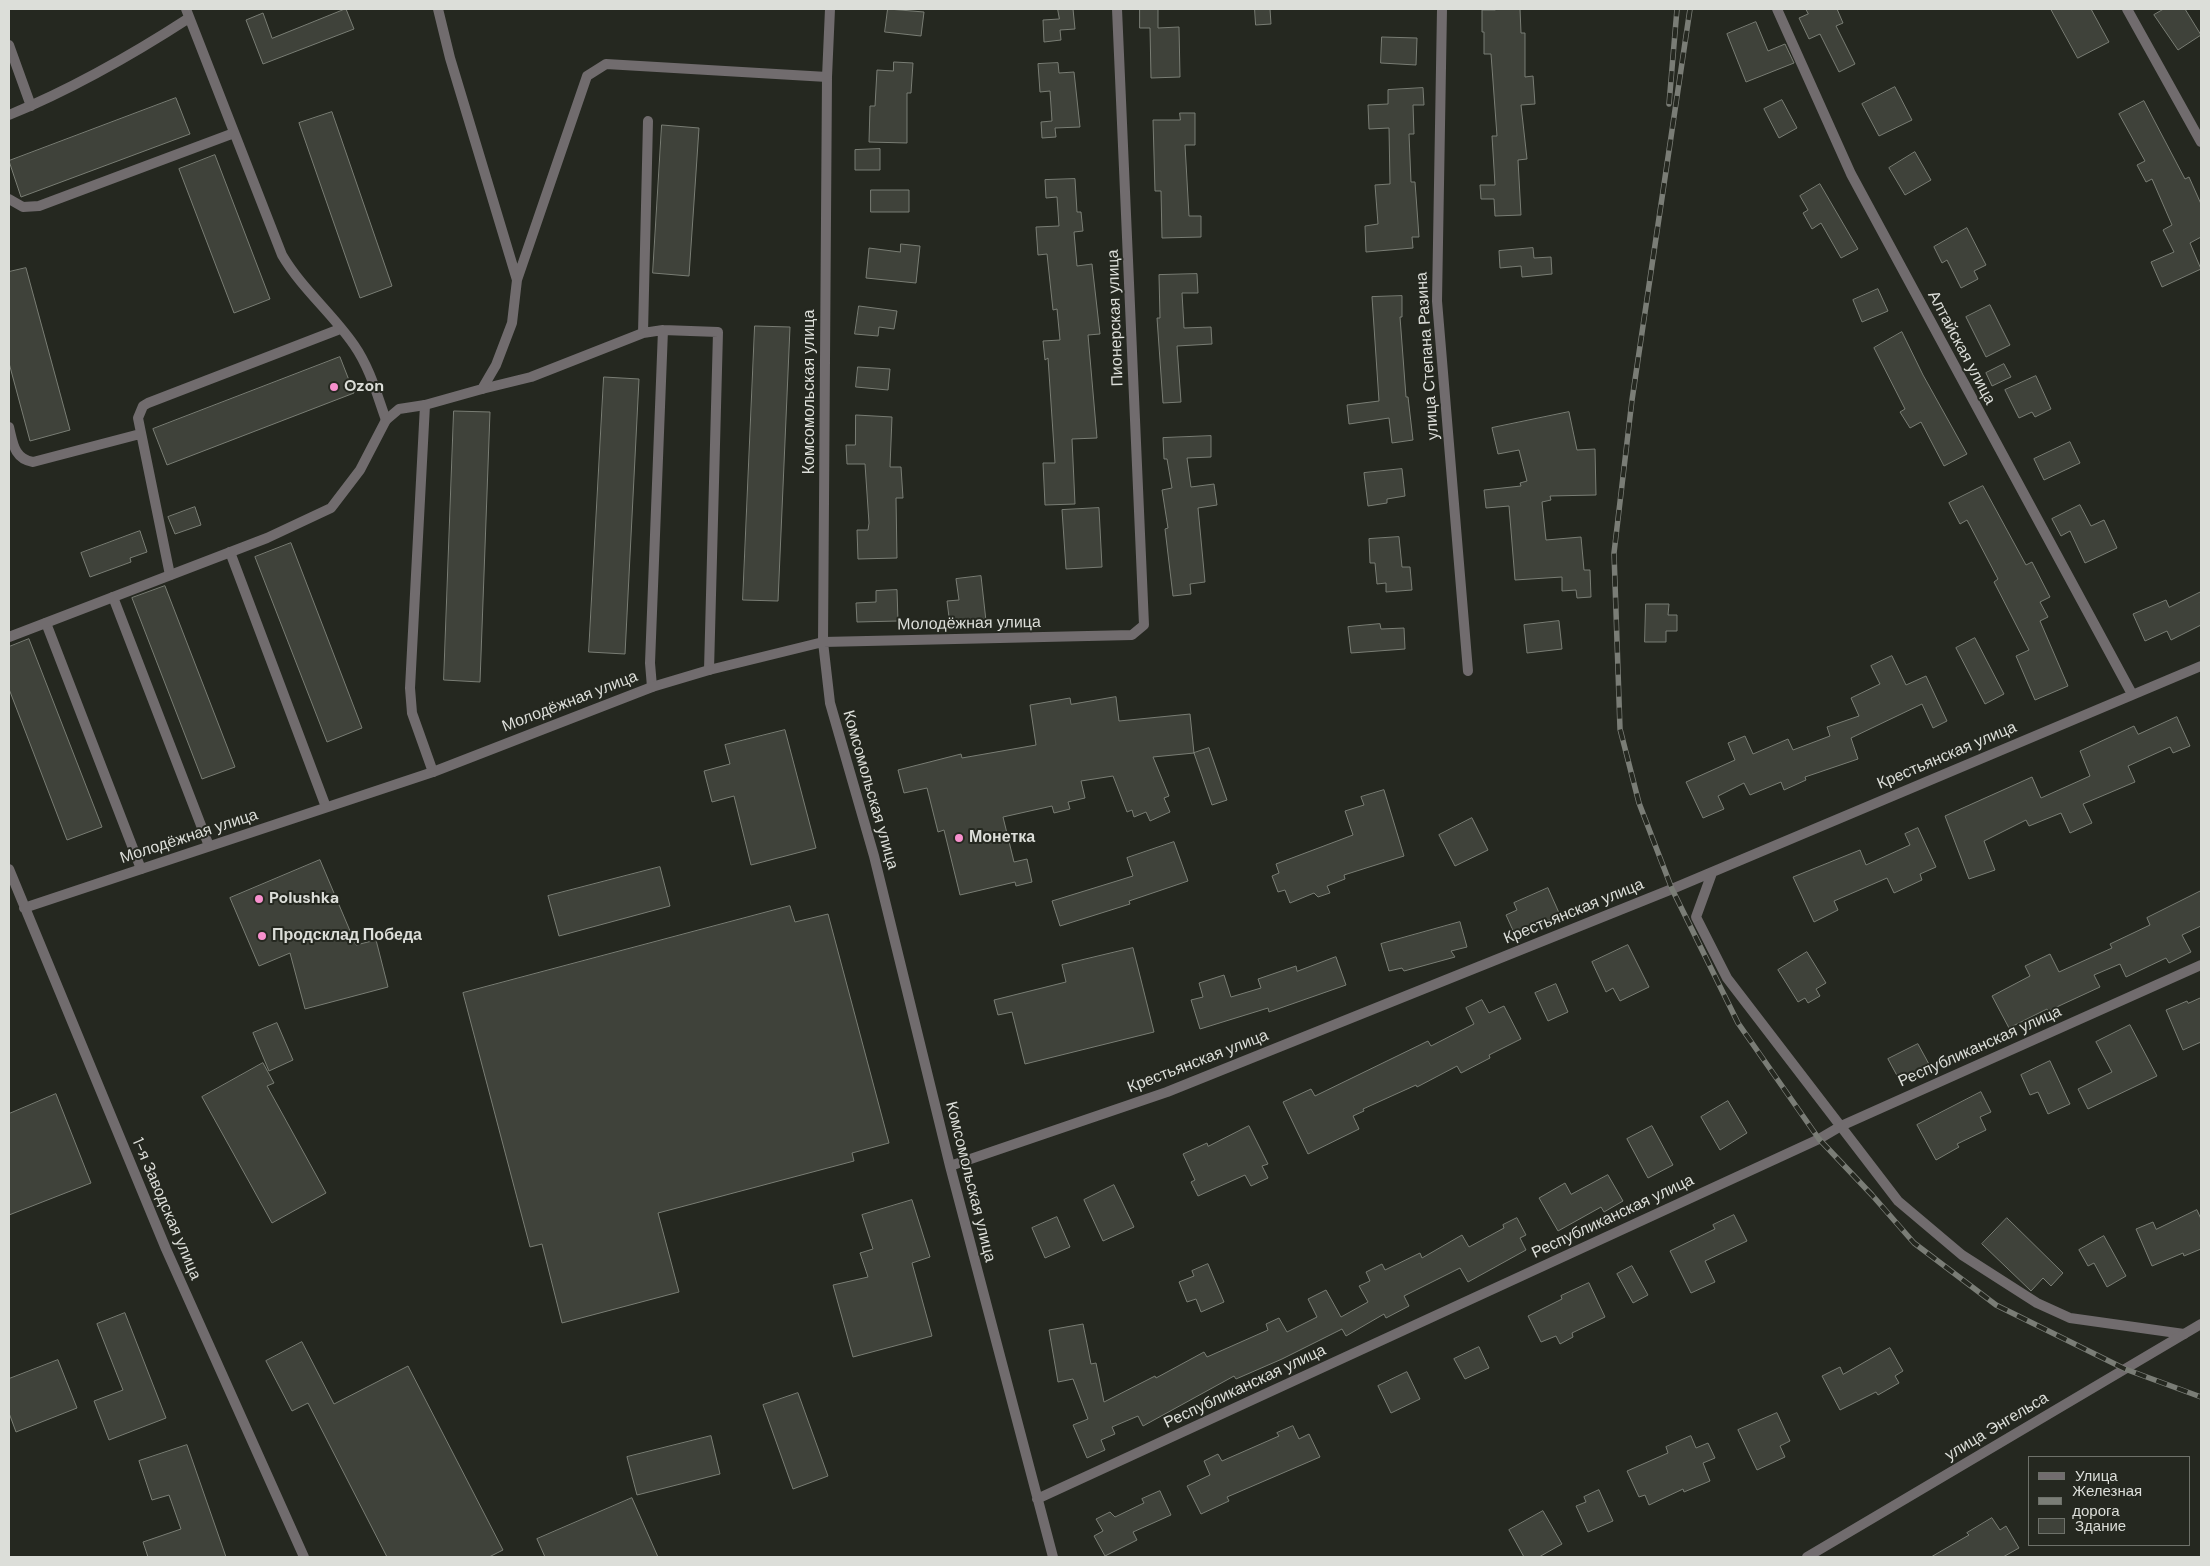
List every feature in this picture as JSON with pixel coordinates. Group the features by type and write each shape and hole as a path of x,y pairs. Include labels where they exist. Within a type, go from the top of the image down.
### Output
{"street":[{"path":"438,9 450,58 517,280"},
{"name":"Комсомольская улица","path":"830,9 827,77 823,642 830,704 874,856 950,1166 1053,1557"},
{"name":"Пионерская улица","path":"1117,9 1144,625"},
{"name":"улица Степана Разина","path":"1442,9 1436,301 1468,671"},
{"name":"Алтайская улица","path":"1777,9 1852,174 2132,694"},
{"path":"2128,9 2201,142"},
{"path":"9,115 31,106 125,58 187,13 282,255 300,283 354,345 367,367 386,420"},
{"path":"9,45 31,106"},
{"path":"482,389 496,365 512,323 517,280 587,76 606,64 827,77"},
{"path":"643,333 648,121"},
{"path":"9,199 23,207 39,206 234,133"},
{"path":"170,575 140,434 138,418 143,406 340,329"},
{"path":"652,687 650,663 663,330"},
{"path":"9,637 267,538 331,508 360,470 386,420 400,409 425,405 531,377 643,333 663,330 718,332 709,670"},
{"path":"425,405 410,688 412,713 433,772"},
{"path":"9,427 15,450 20,457 33,462 140,434"},
{"path":"230,552 326,808"},
{"path":"113,597 209,846"},
{"path":"46,623 141,869"},
{"name":"Молодёжная улица","path":"24,908 433,772 652,687 709,670 823,642 1132,635 1144,625"},
{"name":"Крестьянская улица","path":"950,1166 1167,1092 1712,872 2201,666"},
{"name":"1-я Заводская улица","path":"9,869 166,1249 304,1557"},
{"path":"1712,872 1696,916 1727,978 1898,1201 1962,1256 2037,1303 2070,1318 2184,1334"},
{"name":"Республиканская улица","path":"1037,1499 1810,1143 1841,1126 2201,965"},
{"name":"улица Энгельса","path":"1807,1557 2201,1324"}],"building":[{"path":"346,9 354,29 263,64 246,20 263,13 272,38"},
{"path":"888,9 924,12 921,36 885,32"},
{"path":"1058,9 1073,9 1075,29 1060,30 1061,40 1044,42 1043,20 1059,19"},
{"path":"1140,9 1158,9 1158,28 1179,27 1180,77 1151,78 1150,28 1140,28"},
{"path":"1255,9 1270,9 1271,24 1256,25"},
{"path":"1520,9 1521,33 1525,33 1525,77 1533,76 1535,104 1521,105 1527,159 1518,160 1521,215 1495,216 1494,199 1481,199 1480,185 1495,185 1492,136 1497,136 1491,54 1484,54 1482,10"},
{"path":"1806,9 1837,9 1843,23 1836,26 1855,64 1839,72 1820,34 1809,39 1799,18 1808,14"},
{"path":"2051,9 2091,9 2109,42 2078,58"},
{"path":"2164,9 2185,9 2201,35 2178,50 2154,15"},
{"path":"1756,22 1768,51 1785,44 1794,63 1746,82 1727,34"},
{"path":"1382,37 1417,38 1416,65 1381,63"},
{"path":"894,62 913,63 911,93 907,93 907,143 869,142 870,106 875,106 877,70 893,71"},
{"path":"1058,63 1059,73 1074,72 1080,127 1055,128 1056,137 1042,138 1041,122 1052,121 1050,91 1040,92 1038,64"},
{"path":"1895,87 1912,120 1879,136 1862,104"},
{"path":"1423,88 1424,105 1413,105 1414,134 1409,134 1411,182 1415,182 1419,237 1412,237 1413,248 1366,252 1365,226 1378,224 1375,185 1390,184 1389,128 1369,129 1368,105 1388,104 1388,90"},
{"path":"176,98 190,134 21,197 9,161"},
{"path":"1782,100 1797,128 1779,138 1764,109"},
{"path":"2144,101 2185,179 2189,177 2201,204 2201,237 2190,243 2201,269 2162,287 2151,262 2174,252 2163,230 2172,225 2152,179 2146,182 2137,165 2145,161 2119,114"},
{"path":"332,112 392,286 360,298 299,123"},
{"path":"1180,113 1195,113 1195,145 1185,145 1189,216 1201,216 1201,237 1162,238 1161,191 1155,191 1153,120 1180,120"},
{"path":"662,125 699,128 689,276 653,273"},
{"path":"880,149 880,170 855,170 855,150"},
{"path":"1915,152 1931,180 1905,195 1889,168"},
{"path":"215,155 270,299 234,313 179,169"},
{"path":"1075,179 1077,212 1081,212 1083,231 1074,232 1077,266 1092,264 1100,334 1088,335 1097,438 1072,439 1075,504 1045,505 1043,463 1055,463 1048,358 1045,360 1043,341 1060,340 1057,309 1053,310 1047,254 1038,255 1036,227 1059,226 1057,197 1046,198 1045,180"},
{"path":"1820,184 1858,249 1841,258 1821,223 1812,229 1803,213 1808,210 1800,196"},
{"path":"871,190 909,190 909,212 871,212"},
{"path":"1967,228 1986,265 1974,271 1978,279 1961,288 1947,260 1942,263 1934,247"},
{"path":"901,244 920,246 916,283 866,278 869,248 900,252"},
{"path":"1533,248 1534,258 1551,257 1552,274 1522,277 1521,266 1500,268 1499,251"},
{"path":"26,268 70,430 30,441 9,363 9,272"},
{"path":"1197,274 1198,293 1182,293 1184,328 1211,327 1212,344 1177,346 1181,402 1163,403 1157,318 1160,318 1159,275"},
{"path":"1878,289 1888,311 1862,322 1853,300"},
{"path":"1402,296 1402,317 1400,317 1406,397 1408,397 1413,440 1392,443 1389,418 1349,424 1347,405 1379,401 1372,297"},
{"path":"1990,305 2010,345 1986,357 1966,317"},
{"path":"859,306 897,311 894,329 879,327 878,336 855,334"},
{"path":"755,326 790,327 778,601 743,600"},
{"path":"1902,332 1923,375 1967,454 1944,466 1921,422 1910,428 1900,412 1905,409 1874,348"},
{"path":"340,357 354,393 167,465 153,429"},
{"path":"2004,364 2011,377 1992,386 1986,373"},
{"path":"858,367 890,369 888,390 856,387"},
{"path":"2036,376 2051,409 2035,417 2032,412 2019,418 2005,390"},
{"path":"604,377 639,379 625,654 589,652"},
{"path":"454,411 490,412 480,682 444,680"},
{"path":"1569,412 1577,450 1595,449 1596,495 1550,496 1551,500 1542,502 1546,540 1581,537 1584,570 1590,570 1591,597 1577,598 1576,590 1562,591 1562,577 1515,580 1509,506 1486,508 1484,490 1521,486 1520,483 1527,481 1519,450 1498,454 1492,428"},
{"path":"856,415 892,417 890,467 901,467 903,498 896,498 897,558 858,559 857,530 868,530 869,523 865,464 847,464 846,445 855,445"},
{"path":"1211,436 1211,457 1187,458 1191,487 1214,484 1217,505 1198,508 1205,582 1190,584 1191,594 1173,596 1165,529 1168,528 1162,490 1172,488 1167,459 1164,459 1163,438"},
{"path":"2070,442 2080,463 2044,480 2034,459"},
{"path":"1402,469 1405,496 1387,499 1387,503 1368,506 1364,473"},
{"path":"1983,486 2026,565 2032,562 2050,597 2040,602 2048,617 2040,621 2068,686 2035,700 2016,656 2029,650 1994,582 1998,579 1967,520 1960,524 1949,503"},
{"path":"2080,505 2091,526 2104,520 2117,548 2085,563 2070,531 2061,536 2052,519"},
{"path":"195,507 201,525 175,534 168,517"},
{"path":"1099,508 1102,567 1066,569 1062,510"},
{"path":"140,531 147,552 130,558 131,562 90,577 81,553"},
{"path":"1399,537 1402,567 1410,567 1412,590 1386,592 1386,583 1377,584 1375,563 1370,563 1369,539"},
{"path":"291,543 362,728 327,742 255,557"},
{"path":"981,576 986,621 950,625 947,601 959,600 956,579"},
{"path":"165,586 235,767 202,779 132,598"},
{"path":"897,590 898,621 857,622 856,603 876,602 876,591"},
{"path":"2201,592 2201,625 2171,640 2167,631 2145,641 2133,614 2166,600 2169,607"},
{"path":"1646,604 1669,604 1668,615 1677,615 1677,631 1666,631 1666,642 1645,642"},
{"path":"1559,621 1562,649 1527,653 1524,625"},
{"path":"1380,624 1381,629 1404,628 1405,649 1351,653 1348,627"},
{"path":"1975,638 2004,694 1985,704 1956,648"},
{"path":"29,639 102,827 67,840 9,689 9,647"},
{"path":"1892,656 1906,685 1926,676 1947,721 1933,728 1922,704 1851,738 1858,759 1805,777 1806,780 1784,790 1781,782 1750,795 1744,783 1718,796 1724,809 1703,818 1686,782 1735,760 1728,743 1745,736 1753,754 1788,739 1793,750 1830,736 1827,727 1859,716 1851,698 1880,684 1871,666"},
{"path":"1116,697 1119,721 1190,714 1194,753 1153,757 1169,796 1164,798 1170,812 1150,821 1146,812 1134,817 1132,810 1127,812 1113,776 1081,781 1085,798 1068,802 1070,809 1054,813 1052,806 1003,817 1014,862 1027,859 1032,882 1016,886 1015,882 960,895 944,830 938,832 927,788 904,793 898,770 961,754 962,758 1036,745 1030,705 1070,698 1071,704"},
{"path":"2177,717 2190,746 2173,753 2170,747 2128,766 2135,782 2083,804 2092,823 2070,833 2061,813 2029,826 2026,820 1984,841 1995,870 1969,879 1945,816 2032,777 2041,798 2090,776 2080,751 2134,726 2138,734"},
{"path":"785,730 816,848 751,865 734,796 712,802 704,771 730,764 725,745"},
{"path":"1209,748 1227,800 1212,805 1194,753"},
{"path":"1384,790 1404,856 1344,875 1345,879 1327,886 1330,893 1318,897 1314,893 1290,903 1285,890 1278,892 1272,876 1279,873 1276,864 1353,835 1345,811 1364,805 1361,797"},
{"path":"1472,818 1488,850 1455,866 1439,835"},
{"path":"1918,828 1936,867 1920,874 1922,880 1894,893 1887,878 1834,901 1838,910 1814,922 1793,877 1860,850 1866,865 1910,845 1905,834"},
{"path":"1174,842 1188,881 1129,901 1130,904 1060,926 1052,901 1133,876 1127,858"},
{"path":"320,860 356,945 376,940 388,987 305,1009 290,953 259,966 230,898"},
{"path":"660,867 670,906 559,936 548,896"},
{"path":"1548,888 1560,915 1515,935 1506,915 1517,910 1514,903"},
{"path":"2201,891 2201,926 2182,935 2191,952 2169,963 2166,958 2126,977 2120,964 2094,975 2100,987 2048,1011 2047,1009 2009,1028 1992,996 2030,976 2025,966 2050,954 2059,972 2112,948 2110,944 2150,925 2147,918"},
{"path":"790,906 795,922 828,914 889,1143 852,1153 854,1161 658,1213 679,1292 562,1323 542,1244 530,1247 463,993"},
{"path":"1460,922 1467,947 1451,951 1455,957 1404,971 1402,968 1389,971 1381,944"},
{"path":"1628,945 1649,987 1620,1001 1613,988 1606,992 1592,962"},
{"path":"1133,948 1154,1032 1025,1064 1012,1012 998,1015 994,1000 1066,982 1062,965"},
{"path":"1807,952 1826,983 1816,989 1820,996 1808,1003 1805,998 1798,1002 1778,970"},
{"path":"1336,957 1346,985 1269,1012 1268,1008 1200,1029 1191,1000 1203,997 1199,983 1224,975 1231,997 1261,988 1258,979 1296,966 1297,971"},
{"path":"1556,984 1568,1012 1548,1021 1535,993"},
{"path":"2201,998 2201,1042 2183,1050 2166,1010 2187,1001 2188,1003"},
{"path":"1482,1000 1489,1013 1504,1006 1521,1039 1489,1055 1490,1058 1461,1073 1457,1066 1417,1087 1416,1085 1363,1109 1364,1111 1353,1116 1359,1129 1308,1154 1283,1102 1311,1089 1315,1096 1428,1041 1431,1046 1474,1024 1466,1008"},
{"path":"277,1023 293,1060 269,1071 253,1033"},
{"path":"2130,1025 2157,1076 2088,1109 2078,1089 2112,1072 2096,1042"},
{"path":"1918,1044 1930,1066 1900,1081 1888,1059"},
{"path":"2050,1061 2070,1104 2048,1114 2038,1092 2030,1095 2021,1075"},
{"path":"263,1063 274,1083 267,1086 326,1193 272,1223 202,1097"},
{"path":"1981,1092 1991,1112 1980,1117 1986,1130 1957,1144 1959,1147 1936,1160 1917,1125"},
{"path":"56,1094 91,1183 9,1215 9,1114"},
{"path":"1728,1101 1747,1133 1720,1150 1701,1117"},
{"path":"1249,1126 1268,1164 1262,1166 1268,1178 1251,1186 1245,1175 1198,1196 1191,1182 1195,1180 1183,1154 1207,1143 1208,1146"},
{"path":"1652,1126 1673,1165 1648,1178 1627,1139"},
{"path":"1608,1175 1623,1201 1604,1212 1601,1207 1558,1231 1539,1198 1565,1183 1571,1194"},
{"path":"1114,1185 1134,1227 1103,1241 1084,1200"},
{"path":"912,1200 930,1257 912,1263 932,1336 853,1357 833,1285 868,1277 860,1253 873,1249 862,1215"},
{"path":"2197,1210 2201,1219 2201,1249 2184,1256 2183,1253 2152,1266 2136,1229 2153,1222 2156,1229"},
{"path":"1734,1215 1747,1241 1705,1261 1715,1282 1691,1293 1670,1251 1715,1229 1713,1225"},
{"path":"1057,1217 1070,1247 1045,1258 1032,1228"},
{"path":"1517,1218 1526,1235 1520,1238 1526,1250 1468,1282 1460,1268 1404,1296 1409,1306 1386,1318 1384,1314 1346,1336 1342,1329 1282,1359 1236,1379 1234,1376 1143,1426 1138,1416 1112,1427 1115,1434 1101,1440 1105,1450 1087,1458 1073,1425 1088,1419 1073,1379 1058,1382 1049,1330 1083,1324 1091,1364 1096,1363 1104,1402 1155,1376 1156,1378 1204,1352 1207,1357 1268,1330 1266,1324 1279,1318 1287,1332 1317,1317 1308,1299 1326,1290 1341,1317 1368,1302 1359,1286 1370,1281 1366,1272 1382,1264 1385,1270 1420,1253 1422,1258 1462,1235 1469,1247 1504,1228 1503,1225"},
{"path":"2007,1218 2063,1273 2051,1286 2043,1278 2031,1291 1982,1244"},
{"path":"2104,1236 2126,1276 2107,1287 2094,1263 2088,1266 2079,1250"},
{"path":"1208,1264 1224,1302 1201,1312 1196,1299 1187,1302 1179,1282 1194,1276 1192,1271"},
{"path":"1632,1266 1648,1295 1633,1303 1617,1274"},
{"path":"1589,1283 1605,1317 1572,1333 1573,1337 1560,1344 1556,1336 1541,1342 1528,1316 1562,1299 1561,1296"},
{"path":"125,1313 166,1418 109,1440 94,1401 123,1390 97,1324"},
{"path":"302,1342 334,1404 408,1366 503,1550 489,1557 387,1557 308,1403 292,1411 266,1361"},
{"path":"1479,1347 1489,1368 1465,1379 1454,1359"},
{"path":"1890,1348 1903,1371 1895,1376 1899,1383 1878,1395 1876,1392 1840,1410 1822,1376 1840,1367 1843,1374"},
{"path":"58,1360 77,1408 16,1432 9,1413 9,1379"},
{"path":"1407,1372 1420,1399 1391,1413 1378,1386"},
{"path":"798,1393 828,1476 793,1489 763,1405"},
{"path":"1777,1413 1790,1441 1780,1446 1785,1457 1757,1470 1738,1430"},
{"path":"1293,1426 1299,1439 1309,1434 1320,1457 1227,1497 1229,1501 1201,1514 1187,1486 1210,1475 1204,1461 1218,1454 1222,1461 1279,1436 1277,1433"},
{"path":"711,1436 720,1474 637,1495 627,1457"},
{"path":"1691,1436 1696,1448 1708,1443 1715,1458 1703,1463 1710,1481 1684,1492 1683,1489 1649,1505 1645,1495 1639,1497 1627,1471 1668,1453 1666,1447"},
{"path":"187,1445 226,1557 148,1557 143,1542 181,1529 169,1495 152,1500 139,1461"},
{"path":"1599,1490 1613,1521 1588,1532 1576,1506 1586,1502 1584,1497"},
{"path":"1160,1491 1171,1515 1133,1532 1137,1540 1105,1556 1094,1536 1103,1531 1096,1519 1110,1512 1115,1517 1144,1503 1142,1499"},
{"path":"632,1498 658,1557 545,1557 537,1539"},
{"path":"1543,1511 1562,1544 1539,1557 1524,1557 1509,1530"},
{"path":"1992,1518 2000,1530 2006,1526 2019,1548 2003,1557 1931,1557 1969,1535 1967,1533"}],"railway":[{"path":"1669,104 1677,9"},
{"path":"1690,9 1632,400 1614,553 1620,729 1639,803 1672,889 1738,1023 1819,1139 1914,1243 1996,1305 2125,1369 2201,1397"}],"place":[{"name":"Ozon","path":"334,387"},
{"name":"Монетка","path":"959,838"},
{"name":"Polushka","path":"259,899"},
{"name":"Продсклад Победа","path":"262,936"}]}
